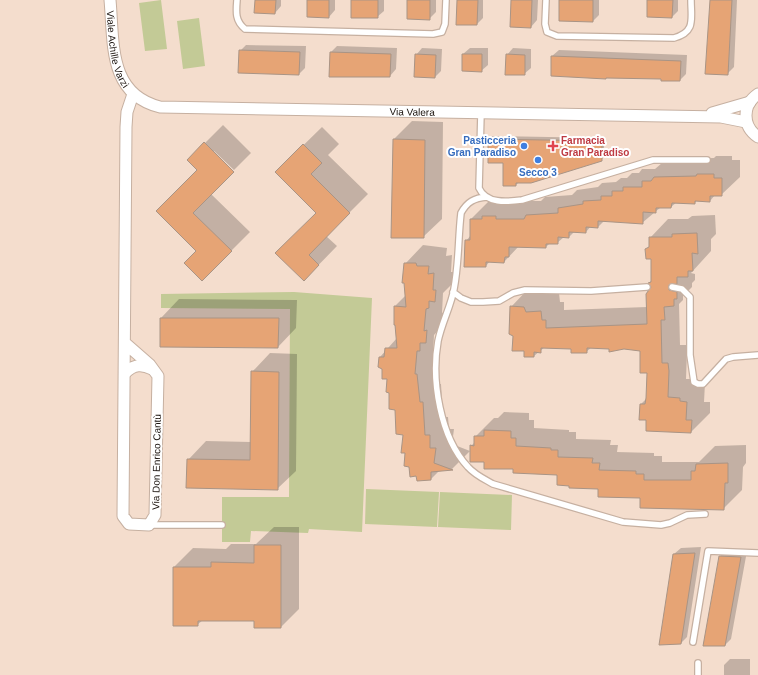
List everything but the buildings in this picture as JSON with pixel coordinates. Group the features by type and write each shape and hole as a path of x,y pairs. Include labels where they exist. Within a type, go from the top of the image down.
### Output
{"street":[{"name":"Viale Achille Varzi","path":"110,0 119,74 125,86 133,94"},
{"name":"Via Valera","path":"133,94 150,104 168,107 721,117 746,122"},
{"name":"Via Don Enrico Cantù","path":"133,94 126,116 126,344 123,516 129,524 149,524 155,515 158,376 155,370"},
{"name":"Via Valera","path":"694,117 756,96"},
{"path":"756,96 746,116 746,122 757,138"},
{"path":"126,344 155,370"},
{"path":"125,373 134,366 140,365 155,370"}],"lane":[{"path":"237,0 236,18 239,25 245,29 433,34 442,32 445,24 446,0"},
{"path":"546,0 545,24 547,32 557,36 674,38 685,35 690,28 691,0"},
{"path":"481,113 479,188 487,197 495,200 508,202 522,200 653,160 707,160"},
{"path":"487,197 472,200 465,206 461,213 458,266 453,292 445,314 438,342 437,380 440,402 444,424 452,444 468,467 477,476 493,484 623,522 661,524 670,523 687,515 705,514"},
{"path":"453,292 461,298 471,302 483,302 499,301 513,293 525,290 590,291 647,287"},
{"path":"672,287 682,289 690,297 690,355 694,382 703,384 726,359 758,355"},
{"path":"149,524 222,525"},
{"path":"693,642 708,551 758,552"},
{"path":"698,663 698,675"}],"green space":[{"path":"161,0 167,49 145,51 139,3"},
{"path":"199,18 205,66 183,69 177,21"},
{"path":"294,292 372,298 362,532 309,529 308,533 251,531 250,542 222,542 222,497 289,497 290,309 161,308 161,294"},
{"path":"366,489 439,492 437,527 365,524"},
{"path":"440,492 512,495 511,530 438,527"}],"place":[{"name":"Pasticceria Gran Paradiso","path":"524,146"},
{"name":"Farmacia Gran Paradiso","path":"553,146"},
{"name":"Secco 3","path":"538,160"}]}
